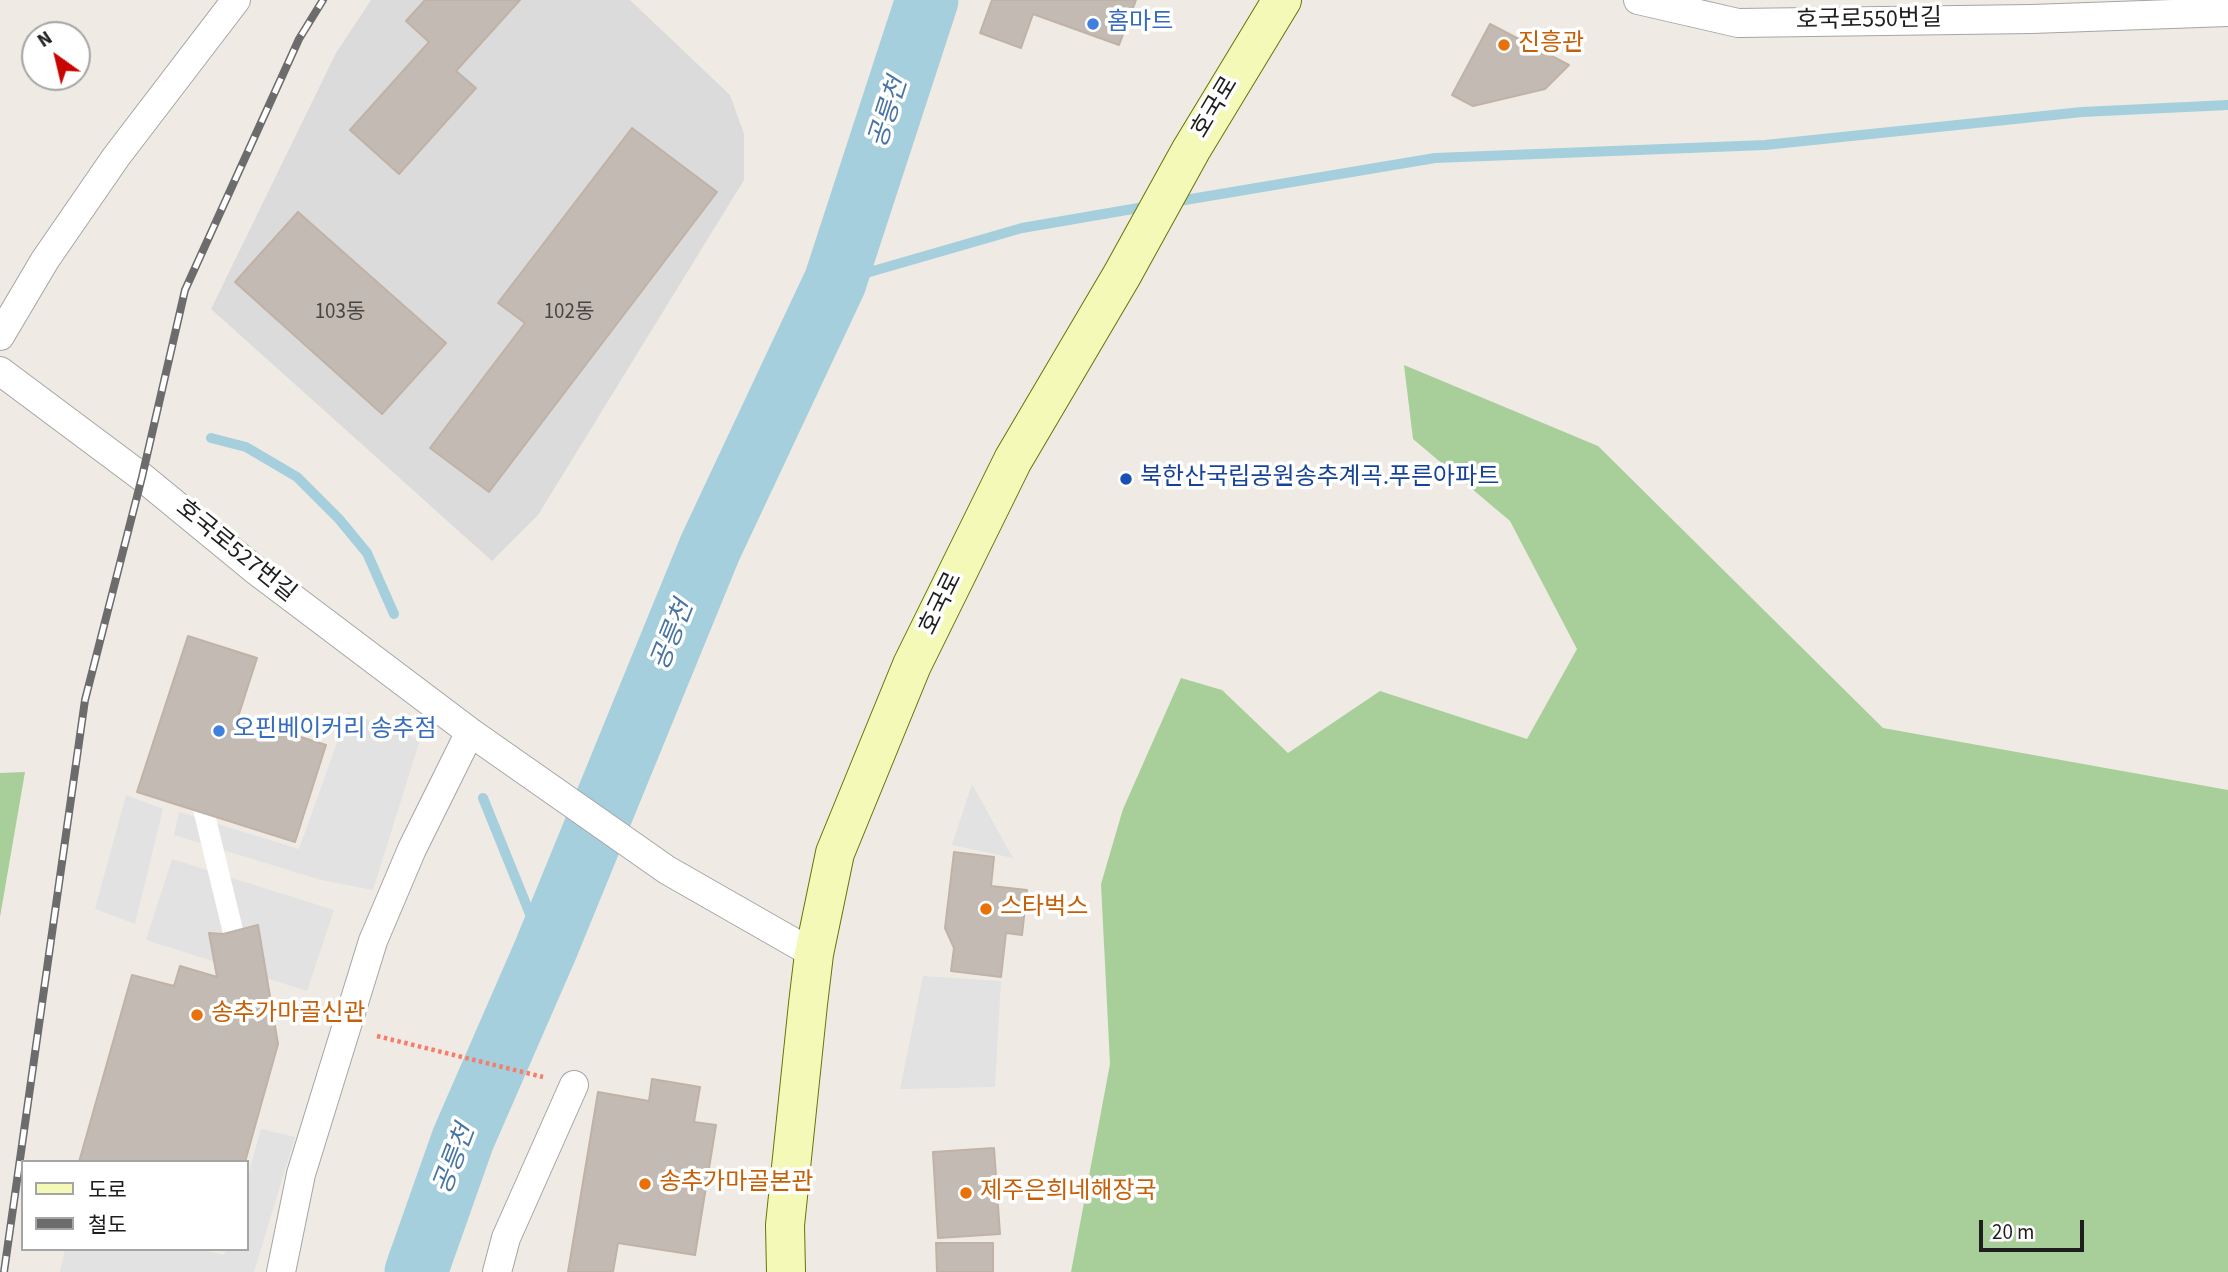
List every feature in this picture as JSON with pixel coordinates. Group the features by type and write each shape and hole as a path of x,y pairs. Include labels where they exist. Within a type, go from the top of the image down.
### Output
{"street":[{"path":"0,336 45,260 116,157 236,0"},
{"name":"호국로550번길","path":"1638,0 1738,23 2032,19 2228,12"},
{"name":"호국로","path":"786,1272 785,1225 814,954 835,853 912,665 1013,460 1275,6"},
{"name":"호국로527번길","path":"0,371 142,477 254,569 470,732 667,870 814,954"},
{"path":"281,1272 301,1174 373,941 412,849 470,732"},
{"path":"497,1272 506,1238 574,1085"}],"path":[{"path":"377,1037 574,1085"}],"shaded area":[{"path":"371,0 630,0 730,95 744,134 744,180 538,515 492,561 211,309 336,53"},
{"path":"348,712 420,740 373,890 321,880 174,835 179,812 299,849"},
{"path":"972,784 1013,858 952,845"},
{"path":"126,795 163,809 135,924 95,909"},
{"path":"172,859 334,910 307,991 146,940"},
{"path":"923,976 1001,981 995,1087 900,1089"},
{"path":"261,1129 295,1137 254,1272 60,1272 65,1251 206,1251 224,1255 225,1251 248,1251 248,1175"}],"green space":[{"path":"1404,365 1598,446 1883,728 2228,790 2228,1272 1071,1272 1110,1064 1101,884 1123,809 1181,678 1222,690 1288,753 1380,691 1527,739 1577,649 1510,521 1413,439"},
{"path":"25,772 0,917 0,773"}],"pier":[{"path":"193,810 216,818 243,929 223,934"}],"building":[{"path":"425,0 520,0 456,71 476,88 399,174 350,130 429,42 406,21"},
{"name":"홈마트","path":"992,0 1136,0 1119,45 1033,14 1021,48 980,33"},
{"name":"진흥관","path":"1490,24 1569,65 1545,89 1473,106 1452,95"},
{"path":"632,128 717,192 489,492 430,448 525,323 498,303"},
{"path":"298,212 446,343 382,414 235,282"},
{"name":"오핀베이커리 송추점","path":"188,636 257,658 238,717 326,745 295,842 137,792"},
{"name":"스타벅스","path":"954,852 994,857 991,886 1027,890 1022,935 1006,933 1001,977 951,971 954,948 945,928"},
{"name":"송추가마골신관","path":"258,925 278,1044 246,1160 80,1160 132,975 174,986 180,966 217,977 209,933 223,934"},
{"name":"송추가마골본관","path":"652,1079 700,1087 694,1122 716,1125 695,1255 618,1243 613,1272 568,1272 598,1092 649,1101"},
{"name":"제주은희네해장국","path":"994,1148 1000,1234 938,1238 933,1152"},
{"path":"936,1243 993,1243 993,1272 937,1272"}],"waterway":[{"name":"공릉천","path":"416,1272 463,1139 545,951 710,548 835,282 927,0"},
{"path":"1173,202 1435,158 1765,145 2082,112 2228,105"},
{"path":"835,282 1022,228 1150,206"},
{"path":"211,438 246,447 297,477 339,519 367,553 394,614"},
{"path":"483,798 545,951"}],"railway":[{"path":"4,1272 85,700 142,477 185,290 299,39 323,0"}],"place":[{"name":"홈마트","path":"1093,24"},
{"name":"진흥관","path":"1504,45"},
{"name":"북한산국립공원송추계곡.푸른아파트","path":"1126,479"},
{"name":"오핀베이커리 송추점","path":"219,731"},
{"name":"스타벅스","path":"986,909"},
{"name":"송추가마골신관","path":"197,1015"},
{"name":"송추가마골본관","path":"645,1184"},
{"name":"제주은희네해장국","path":"966,1193"}]}
